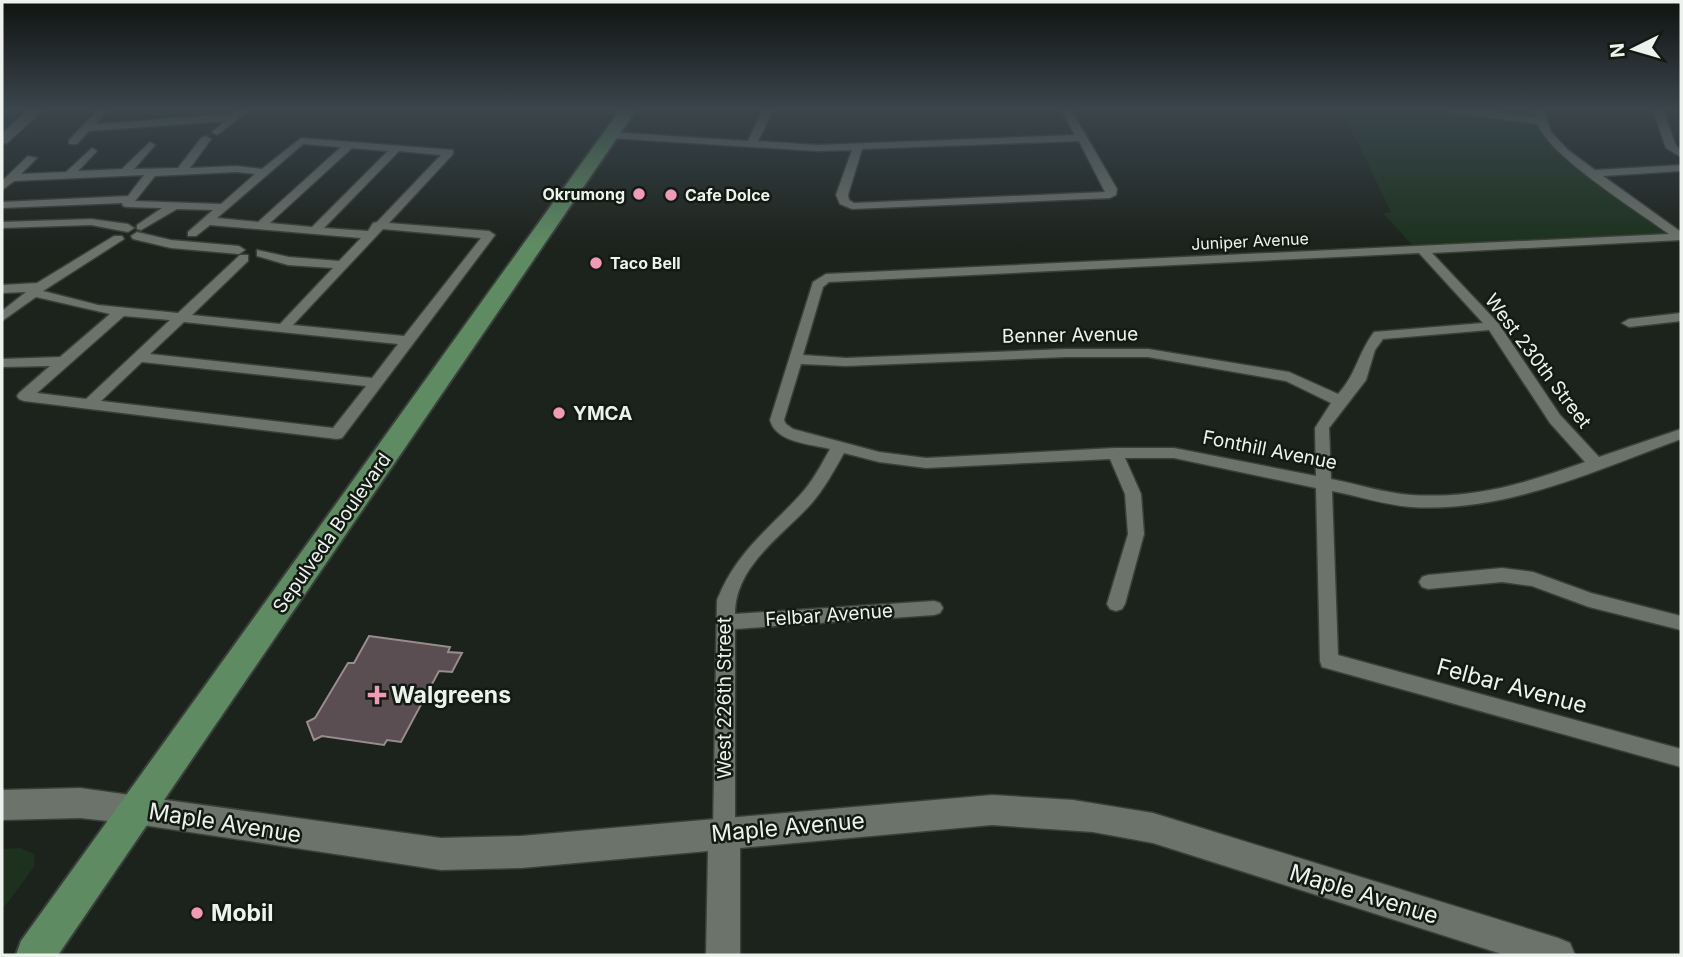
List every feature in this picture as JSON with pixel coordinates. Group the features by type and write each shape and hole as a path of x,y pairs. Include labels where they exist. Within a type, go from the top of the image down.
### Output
{"main road":[{"name":"Sepulveda Boulevard","path":"34,955 596,155"}],"street":[{"path":"69,175 88,155"},
{"path":"125,172 141,155"},
{"path":"181,172 194,155"},
{"path":"192,234 284,155"},
{"path":"266,230 340,155"},
{"path":"314,231 390,155"},
{"path":"283,328 446,155"},
{"path":"855,155 841,200 847,205 859,207 1110,195 1111,189 1091,155"},
{"path":"1569,155 1681,237"},
{"path":"2,187 32,158"},
{"path":"1591,173 1681,168"},
{"path":"223,207 127,204 151,173 236,169 264,172"},
{"path":"11,178 153,171 151,173"},
{"path":"2,205 130,199"},
{"path":"2,317 37,290 177,204"},
{"path":"2,225 91,222 171,244 242,254 261,253 288,261 341,265"},
{"path":"121,311 24,396 337,434 489,235 373,230 266,230 206,222"},
{"path":"2,232 83,229 129,232"},
{"name":"Juniper Avenue","path":"795,359 817,285 821,280 835,276 1681,237"},
{"name":"West 230th Street","path":"1422,249 1493,326 1555,419 1596,464"},
{"path":"89,404 181,317 242,254"},
{"path":"2,289 37,290 98,309 408,341"},
{"path":"1629,323 1681,317"},
{"path":"1323,481 1322,428 1340,401 1359,380 1367,350 1379,335 1493,326"},
{"name":"Benner Avenue","path":"795,359 846,362 1066,353 1148,353 1289,377 1340,401"},
{"path":"139,357 376,383"},
{"path":"795,359 778,411 779,427 788,433 840,446"},
{"path":"2,363 62,361"},
{"name":"Fonthill Avenue","path":"840,446 891,460 926,463 1115,453 1174,453 1323,481 1410,501 1466,500 1518,492 1681,434"},
{"name":"West 226th Street","path":"724,832 724,622 732,578 748,557 810,494 840,446"},
{"path":"1115,453 1133,494 1136,534 1116,604"},
{"name":"Felbar Avenue","path":"1323,481 1329,661 1681,758"},
{"path":"1428,582 1502,575 1533,579 1589,600 1681,623"},
{"name":"Felbar Avenue","path":"724,622 934,608"},
{"name":"Maple Avenue","path":"2,805 80,803 136,809 441,854 532,851 992,810 1104,817 1160,830 1558,955"},
{"path":"723,955 724,832"}],"green space":[{"path":"1363,155 1573,155 1679,237 1416,249 1383,213 1391,212"},
{"path":"20,848 34,854 34,867 2,910 2,849"}],"building":[{"name":"Walgreens","path":"369,636 450,647 448,652 462,653 452,672 439,671 401,742 387,740 384,745 322,736 314,740 307,722 315,718 348,663 354,663"}],"place":[{"name":"Okrumong","path":"639,194"},
{"name":"Cafe Dolce","path":"671,195"},
{"name":"Taco Bell","path":"596,263"},
{"name":"YMCA","path":"559,413"},
{"name":"Walgreens","path":"377,695"},
{"name":"Mobil","path":"197,913"}]}
